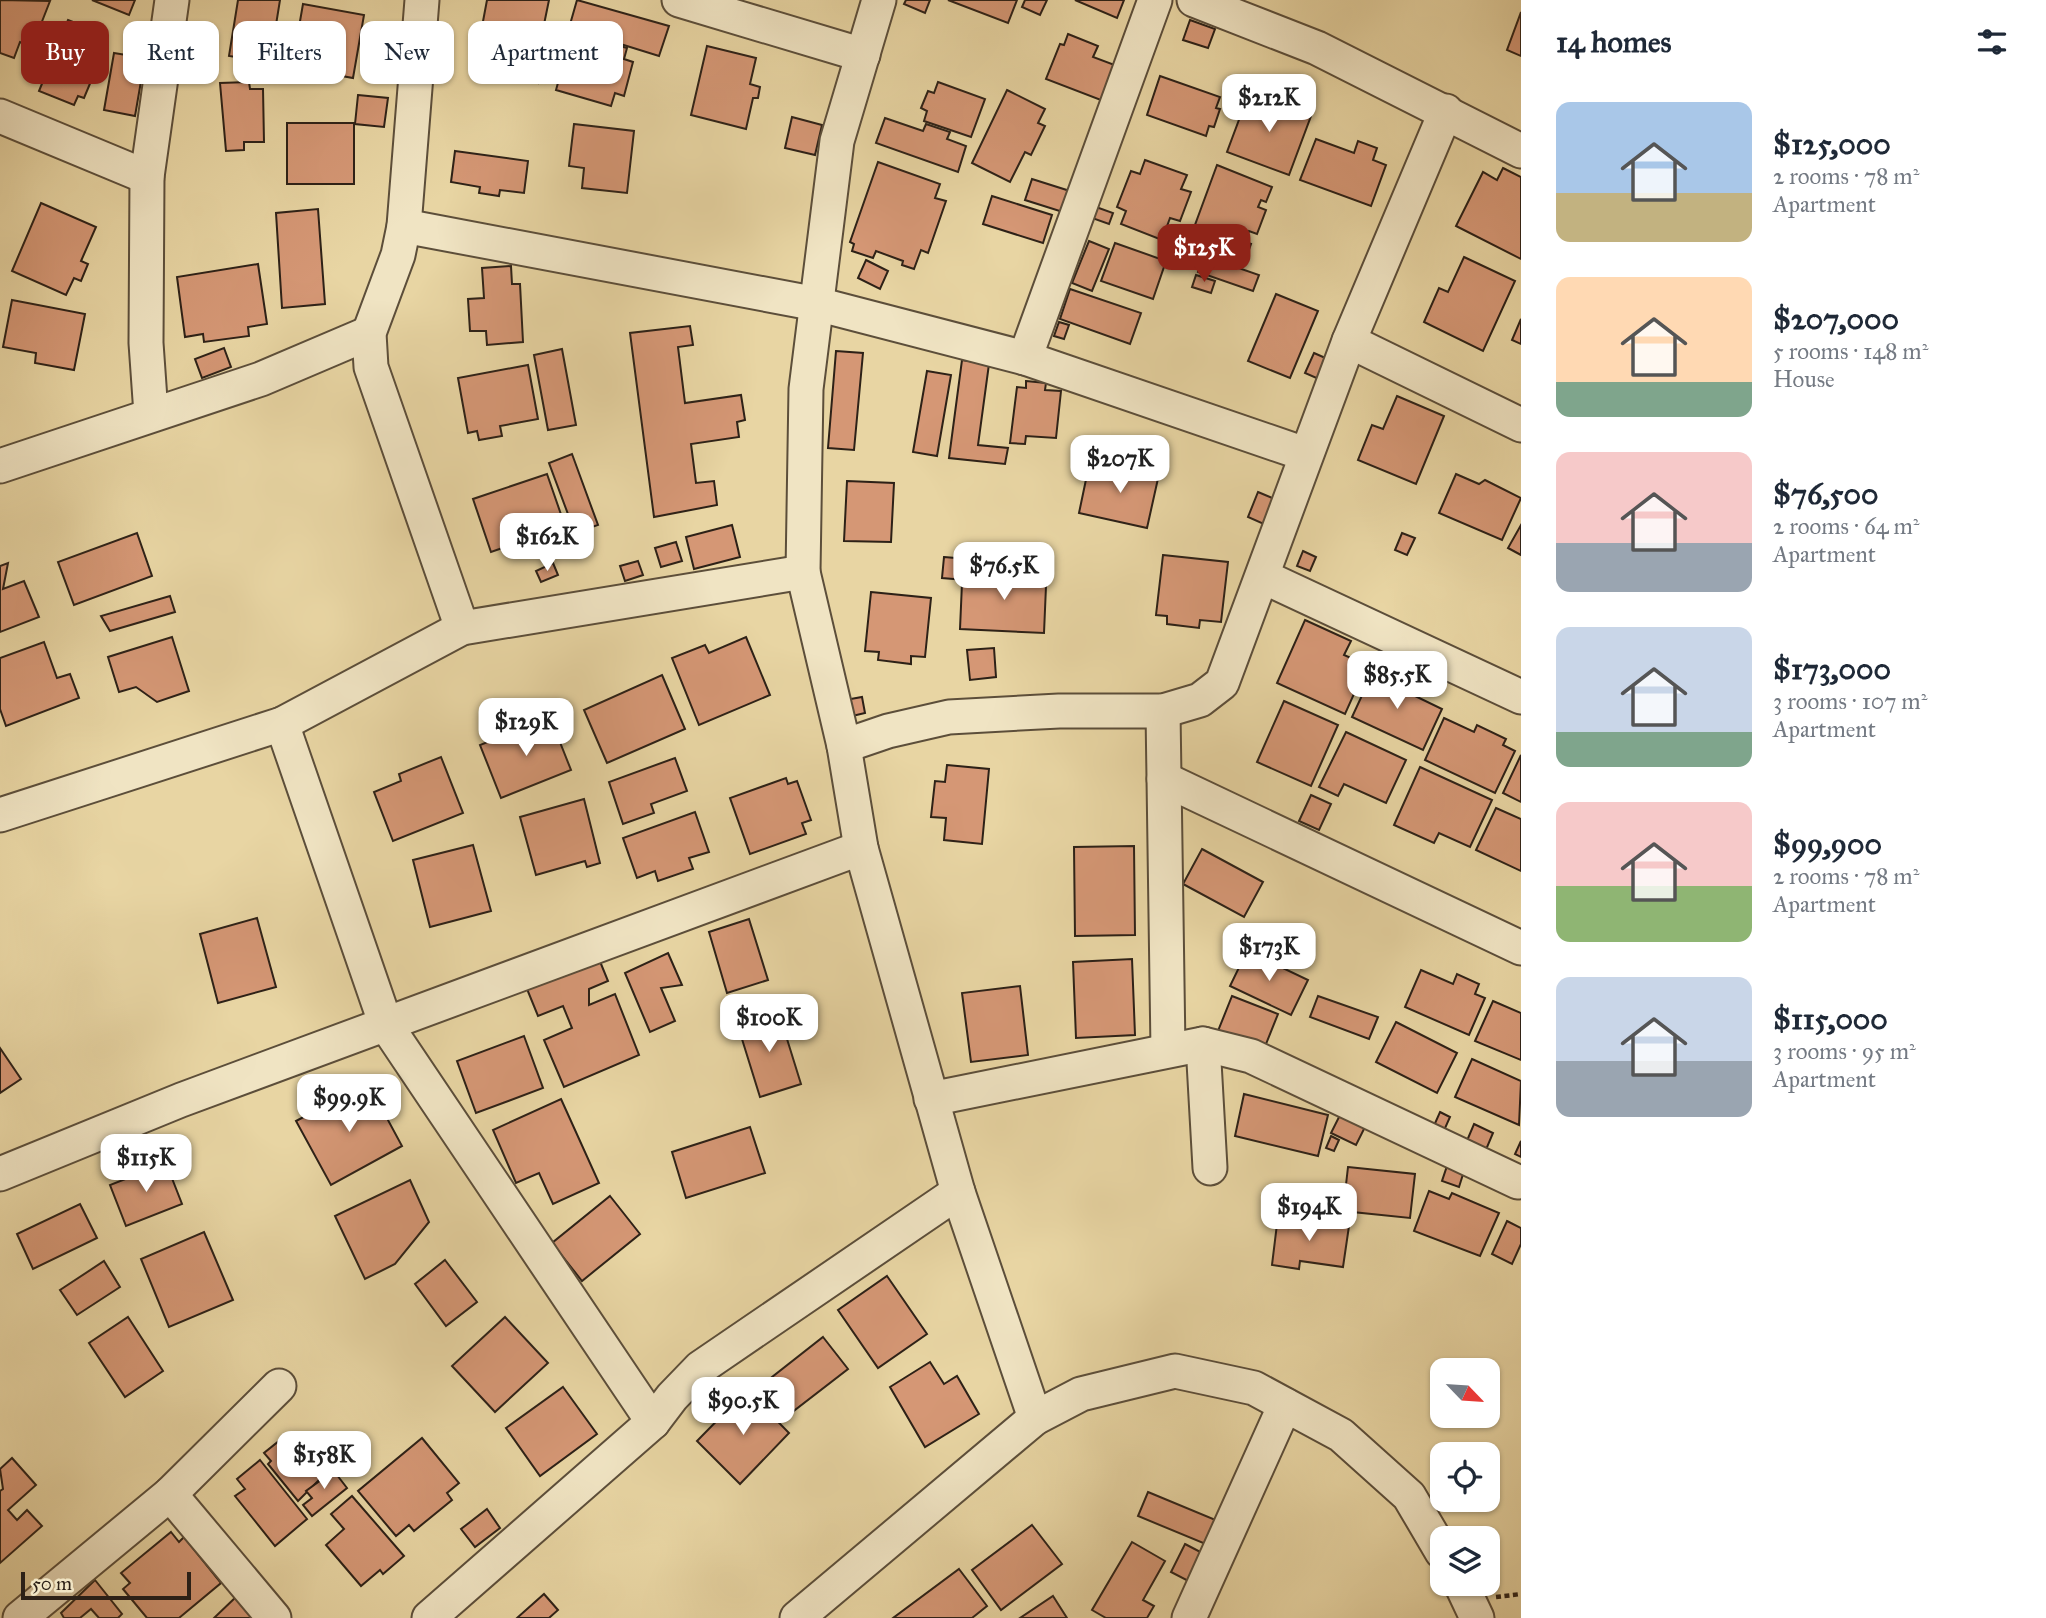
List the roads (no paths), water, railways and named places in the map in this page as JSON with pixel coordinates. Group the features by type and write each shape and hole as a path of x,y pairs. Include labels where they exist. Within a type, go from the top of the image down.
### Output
{"street":[{"path":"151,414 146,343 147,177 172,0"},
{"path":"422,0 404,226 397,255 369,334 371,367 462,628"},
{"path":"678,0 863,55"},
{"path":"879,0 837,141 806,389 803,572 844,746 862,848 958,1192 1035,1418"},
{"path":"1025,358 1155,0"},
{"path":"1194,0 1317,48 1521,151"},
{"path":"844,746 888,731 949,717 1059,711 1163,711 1200,700 1222,683 1264,577 1305,454 1349,341 1446,111"},
{"path":"0,116 147,177"},
{"path":"404,226 817,304 1025,358 1305,454"},
{"path":"0,466 261,379 369,334"},
{"path":"1349,341 1521,425"},
{"path":"0,815 282,724 462,628 803,572"},
{"path":"1264,577 1521,698"},
{"path":"1163,711 1168,1050"},
{"path":"282,724 386,1024 653,1422"},
{"path":"1164,779 1521,948"},
{"path":"0,1174 181,1100 862,848"},
{"path":"931,1099 1203,1044 1251,1056 1518,1182"},
{"path":"1203,1044 1210,1168"},
{"path":"429,1618 653,1422 672,1397 701,1368 958,1192"},
{"path":"797,1618 1035,1418 1081,1394 1175,1371 1254,1388 1340,1435 1409,1496 1430,1532"},
{"path":"20,1618 170,1494 279,1386"},
{"path":"1189,1618 1285,1405"},
{"path":"170,1494 274,1618"},
{"path":"1467,1596 1477,1618"}]}
